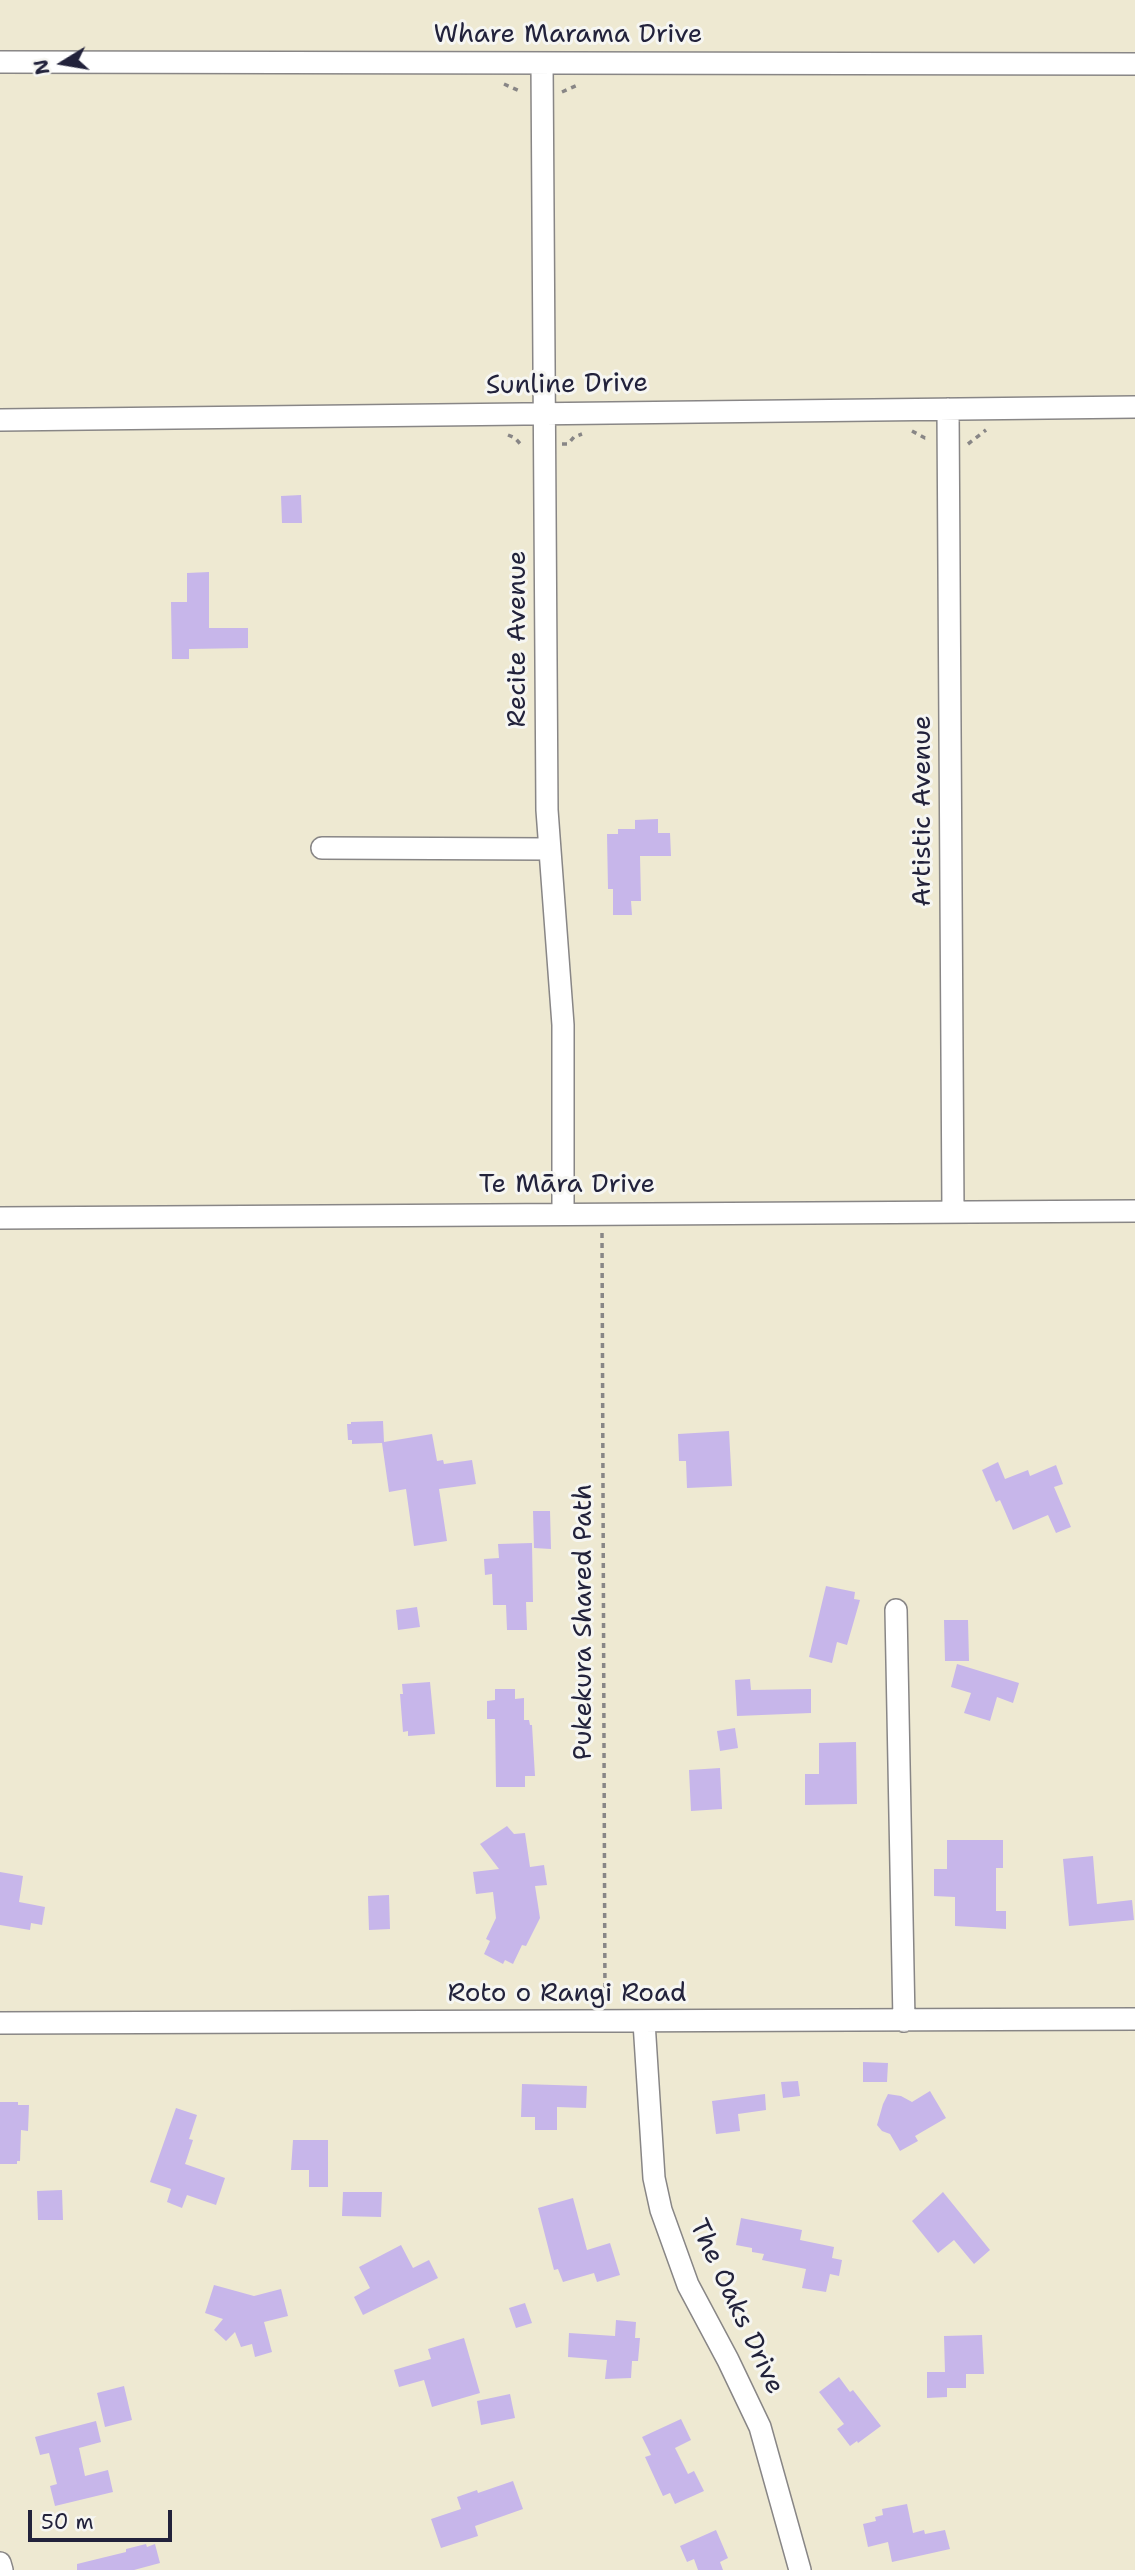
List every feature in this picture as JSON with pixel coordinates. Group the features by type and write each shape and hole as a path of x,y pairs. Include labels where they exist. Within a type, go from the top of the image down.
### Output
{"street":[{"name":"Whare Marama Drive","path":"0,62 1135,64"},
{"name":"Recite Avenue","path":"542,63 549,849 563,1025 563,1213"},
{"name":"Sunline Drive","path":"0,421 1135,407"},
{"name":"Artistic Avenue","path":"948,409 953,1212"},
{"path":"322,848 549,849"},
{"name":"Te Māra Drive","path":"0,1218 1135,1211"},
{"path":"896,1610 904,2021"},
{"name":"Roto o Rangi Road","path":"0,2023 1135,2019"},
{"name":"The Oaks Drive","path":"644,2022 654,2178 661,2210 688,2285 729,2360 760,2427 800,2570"},
{"path":"0,2563 2,2570"}],"path":[{"name":"Pukekura Shared Path","path":"602,1233 605,2010"}],"building":[{"path":"301,495 302,523 282,523 281,496"},
{"path":"209,572 209,628 248,628 248,648 189,649 189,659 172,659 171,602 187,602 187,573"},
{"path":"658,819 658,833 670,833 671,856 640,856 641,901 631,901 632,915 613,915 613,889 608,889 607,834 618,834 618,829 635,829 635,820"},
{"path":"383,1421 384,1442 432,1434 437,1461 443,1460 444,1464 472,1460 476,1484 439,1489 447,1541 414,1546 406,1489 389,1492 382,1443 352,1444 352,1440 348,1440 347,1424"},
{"path":"729,1431 732,1486 687,1488 686,1461 679,1461 678,1434"},
{"path":"998,1462 1005,1479 1028,1470 1030,1476 1056,1465 1063,1484 1054,1487 1071,1527 1056,1533 1048,1515 1013,1530 1000,1500 996,1502 982,1470"},
{"path":"533,1511 550,1511 551,1549 534,1548"},
{"path":"532,1543 533,1602 526,1602 527,1630 507,1630 506,1605 493,1605 492,1574 485,1575 484,1559 499,1558 498,1544"},
{"path":"826,1586 855,1592 854,1599 860,1600 847,1645 837,1642 832,1663 809,1657"},
{"path":"417,1607 420,1627 398,1630 396,1610"},
{"path":"944,1620 968,1620 969,1661 945,1661"},
{"path":"957,1664 1019,1683 1013,1703 997,1697 990,1721 964,1713 971,1693 951,1687"},
{"path":"750,1679 751,1690 811,1689 811,1713 737,1716 735,1680"},
{"path":"430,1682 435,1734 408,1736 408,1731 403,1732 400,1694 403,1694 402,1684"},
{"path":"495,1689 515,1689 515,1699 524,1698 524,1720 529,1720 532,1725 535,1776 525,1776 525,1787 496,1787 495,1719 487,1719 487,1701 495,1700"},
{"path":"735,1728 738,1748 720,1751 717,1731"},
{"path":"856,1742 857,1804 805,1805 805,1774 819,1774 819,1743"},
{"path":"720,1768 722,1809 691,1811 689,1770"},
{"path":"507,1826 514,1834 525,1833 530,1867 544,1865 547,1885 535,1886 540,1918 513,1964 505,1960 503,1964 484,1954 490,1941 486,1939 496,1918 493,1892 476,1894 473,1872 499,1869 480,1844"},
{"path":"947,1840 1003,1840 1003,1868 996,1868 996,1911 1006,1911 1006,1929 955,1926 955,1897 934,1896 934,1869 947,1869"},
{"path":"1093,1856 1097,1904 1132,1900 1134,1920 1069,1926 1063,1859"},
{"path":"0,1872 23,1876 19,1902 45,1907 42,1925 31,1923 30,1930 0,1925"},
{"path":"389,1895 390,1929 369,1930 368,1896"},
{"path":"863,2062 888,2063 887,2082 863,2082"},
{"path":"798,2081 800,2096 783,2098 781,2082"},
{"path":"522,2084 587,2086 586,2108 557,2107 557,2130 535,2130 535,2117 521,2117"},
{"path":"930,2091 946,2118 915,2136 918,2141 900,2151 890,2134 877,2125 888,2094 901,2096 912,2102"},
{"path":"765,2094 766,2110 738,2114 740,2131 716,2134 712,2101"},
{"path":"0,2102 29,2105 28,2131 21,2130 20,2161 17,2161 17,2164 0,2164"},
{"path":"176,2108 197,2115 185,2164 225,2178 216,2205 187,2195 182,2208 167,2202 171,2189 150,2182"},
{"path":"293,2140 328,2140 328,2187 309,2187 309,2170 291,2170"},
{"path":"62,2190 63,2220 38,2220 37,2191"},
{"path":"343,2192 382,2192 381,2217 342,2216"},
{"path":"943,2192 990,2250 974,2264 954,2240 938,2253 912,2221"},
{"path":"573,2198 587,2250 610,2243 620,2275 597,2282 594,2273 563,2282 558,2269 554,2270 538,2208"},
{"path":"741,2218 802,2230 800,2240 834,2247 832,2258 842,2260 839,2276 830,2274 826,2292 802,2288 806,2269 762,2260 764,2254 736,2245"},
{"path":"401,2245 413,2268 429,2260 438,2278 363,2315 354,2297 370,2288 359,2267"},
{"path":"214,2285 254,2296 281,2289 288,2316 264,2322 272,2352 255,2357 252,2344 241,2347 235,2332 226,2341 214,2330 223,2319 205,2313"},
{"path":"525,2303 532,2323 516,2328 509,2308"},
{"path":"616,2320 636,2322 635,2338 640,2338 638,2361 632,2361 631,2378 605,2379 607,2360 568,2357 569,2333 615,2336"},
{"path":"982,2335 984,2374 966,2374 966,2388 947,2388 947,2397 927,2398 927,2372 945,2372 944,2336"},
{"path":"464,2338 480,2393 432,2407 424,2380 399,2387 394,2370 431,2359 428,2349"},
{"path":"839,2377 850,2392 853,2390 881,2426 850,2446 837,2429 844,2424 819,2392"},
{"path":"124,2386 132,2420 105,2427 97,2393"},
{"path":"510,2394 515,2418 481,2425 477,2401"},
{"path":"681,2419 691,2440 675,2448 688,2474 694,2471 704,2491 675,2504 670,2493 663,2496 645,2457 651,2455 642,2437"},
{"path":"96,2421 101,2442 79,2448 85,2476 108,2470 113,2492 55,2506 50,2486 57,2484 49,2453 40,2455 35,2437"},
{"path":"513,2481 523,2509 475,2526 478,2536 441,2548 431,2519 461,2509 457,2497"},
{"path":"907,2504 913,2533 924,2530 925,2534 945,2530 950,2549 892,2562 888,2542 868,2547 863,2524 876,2521 875,2517 883,2515 882,2509"},
{"path":"716,2530 728,2558 720,2562 723,2570 698,2570 694,2559 687,2562 680,2546"},
{"path":"146,2544 147,2547 155,2544 160,2563 134,2570 77,2570 77,2564 126,2552 126,2549"}]}
